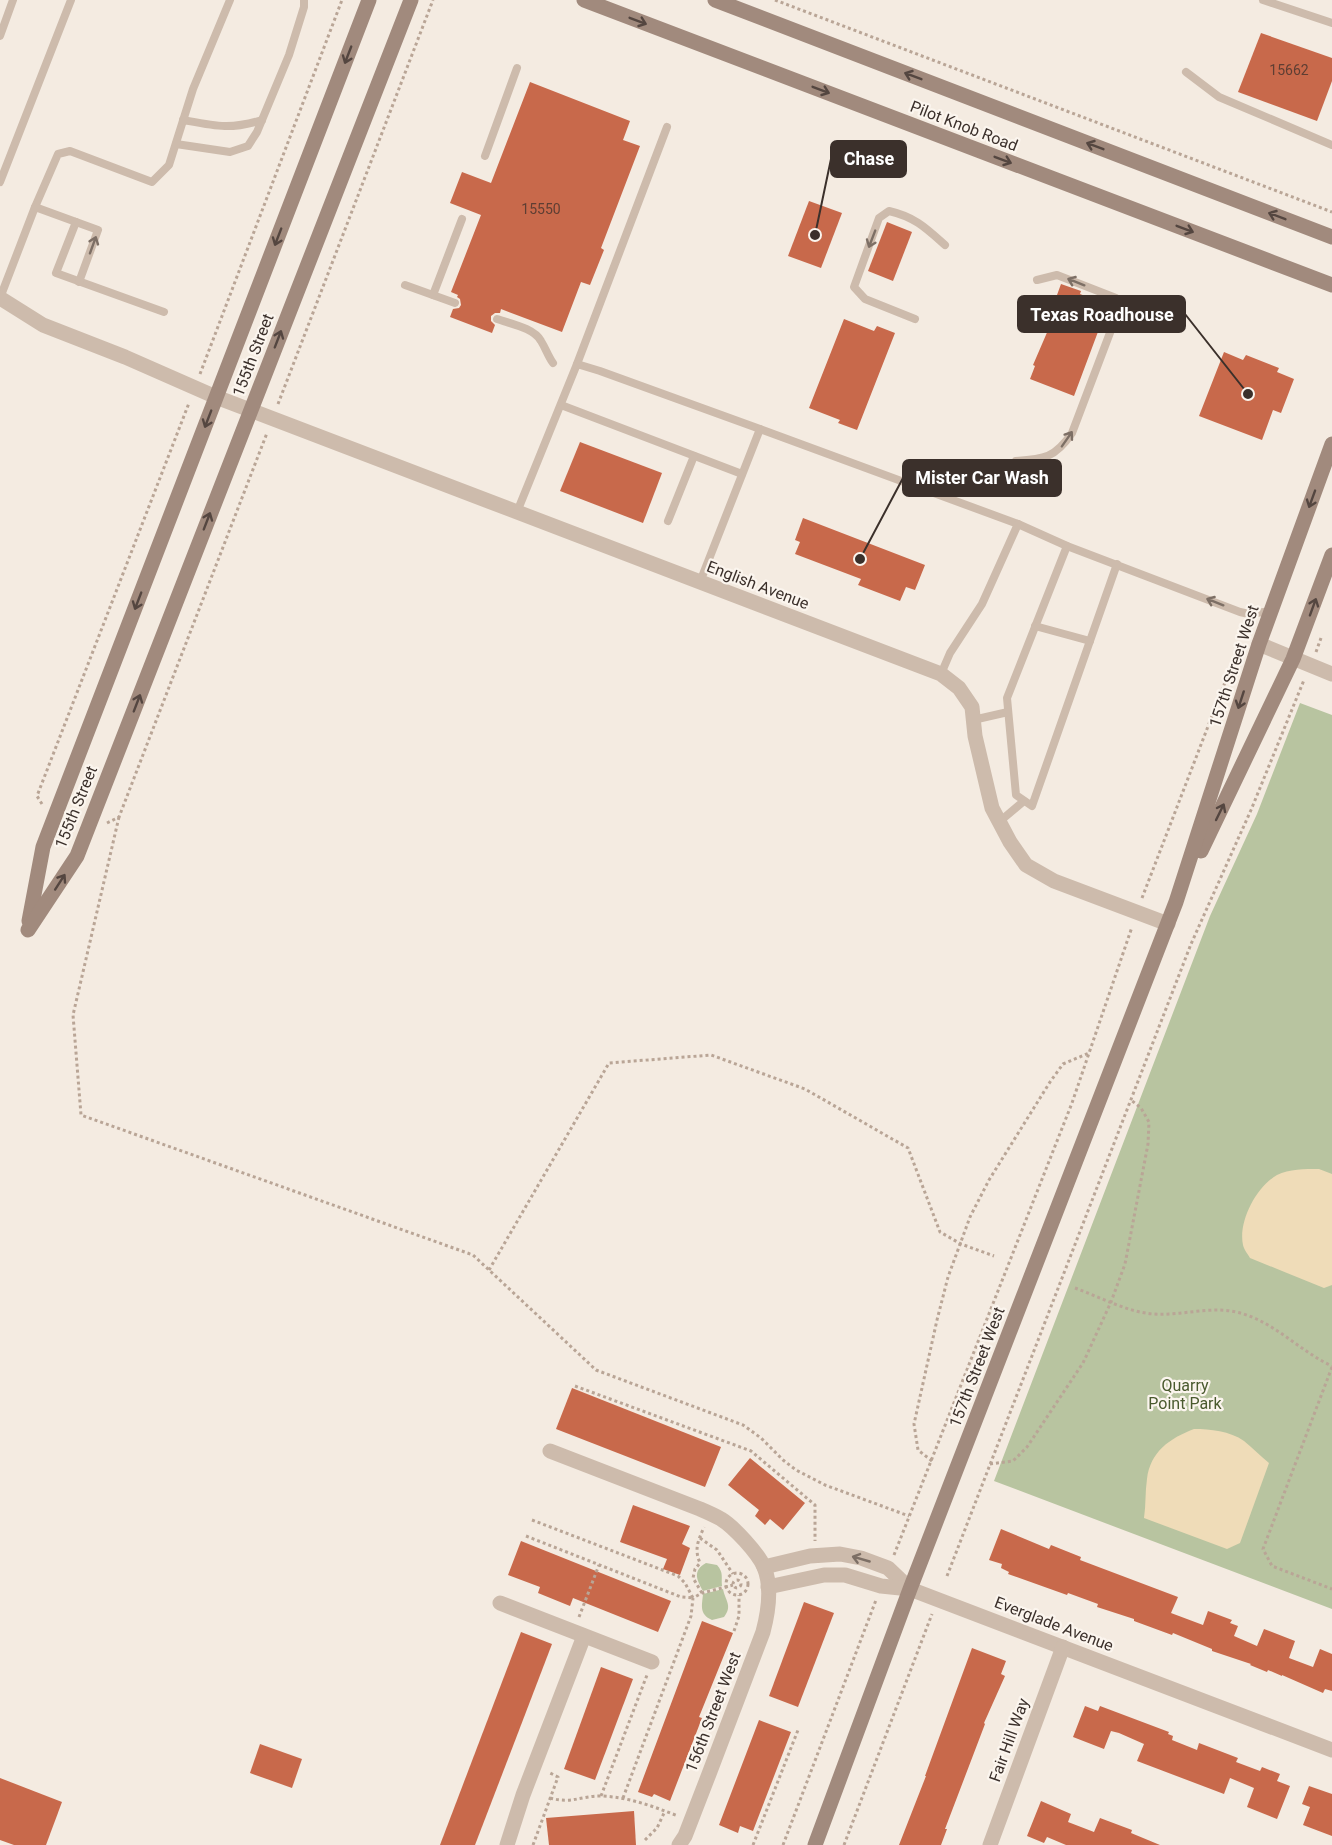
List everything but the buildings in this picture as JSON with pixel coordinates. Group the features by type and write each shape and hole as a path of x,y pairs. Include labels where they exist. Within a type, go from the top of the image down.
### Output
{"street":[{"name":"155th Street","path":"369,0 43,848 28,930 77,856 411,0"},
{"name":"Pilot Knob Road","path":"584,0 1332,285"},
{"name":"Pilot Knob Road","path":"715,0 1332,237"},
{"name":"English Avenue","path":"0,298 43,325 216,397 941,674 959,688 972,707 992,808 1010,842 1026,865 1054,881 1168,924"},
{"name":"157th Street West","path":"815,1845 910,1589 1168,924 1259,644 1332,444"},
{"name":"157th Street West","path":"1176,902 1293,659 1332,555"},
{"path":"1259,644 1332,674"},
{"path":"550,1451 722,1520 736,1533 764,1568 768,1587 824,1575 845,1575 879,1592 910,1589"},
{"name":"Everglade Avenue","path":"764,1568 810,1556 840,1554 861,1558 888,1568 910,1589 1332,1750"},
{"name":"156th Street West","path":"679,1845 763,1632 768,1587"},
{"path":"501,1602 652,1662"},
{"path":"507,1845 579,1634"},
{"name":"Fair Hill Way","path":"990,1845 1063,1647"}],"lane":[{"path":"0,36 14,0"},
{"path":"0,182 70,0"},
{"path":"0,298 58,154 70,151 152,182 169,165 193,89 230,0"},
{"path":"176,144 230,152 249,146 289,55 304,7 304,0"},
{"path":"1263,0 1332,23"},
{"path":"484,156 518,68"},
{"path":"1186,72 1210,92 1220,97 1332,145"},
{"path":"183,120 224,127 243,126 262,120"},
{"path":"517,512 577,364 667,127"},
{"path":"35,207 98,230 79,282"},
{"path":"915,319 865,298 854,287 879,218 889,211 903,214 918,221 945,245"},
{"path":"433,295 462,219"},
{"path":"76,222 56,273 164,312"},
{"path":"1016,461 1041,459 1063,447 1072,433 1119,309 1116,298 1057,275 1037,280"},
{"path":"405,285 455,303"},
{"path":"498,319 533,332 541,340 553,363"},
{"path":"577,364 1018,524 1067,546 1240,612 1249,614 1271,611"},
{"path":"561,405 742,474"},
{"path":"700,582 760,429"},
{"path":"668,521 694,456"},
{"path":"941,674 950,652 982,604 1011,544 1018,524"},
{"path":"1067,546 1007,698 1016,795 1032,806 1117,564"},
{"path":"1035,626 1090,641"},
{"path":"973,720 1008,712"},
{"path":"999,822 1024,801"}],"path":[{"path":"53,822 37,796 342,0"},
{"path":"775,0 1332,212"},
{"path":"789,5 791,0"},
{"path":"1146,886 1227,677"},
{"path":"947,1576 1191,944 1251,810 1301,687"},
{"path":"119,817 73,1015 81,1115 472,1255 596,1370 743,1425 796,1470 825,1485 909,1516"},
{"path":"893,1556 1035,1200 1090,1053 1129,934"},
{"path":"932,1461 918,1450 914,1424 948,1277 970,1217 989,1180 1063,1064 1090,1053"},
{"path":"489,1270 609,1063 711,1055 805,1089 908,1148 940,1232 961,1244 994,1256"},
{"path":"990,1464 1013,1461 1027,1447 1083,1363 1111,1302 1125,1264 1148,1144 1149,1122 1141,1108 1131,1100"},
{"path":"1075,1288 1111,1302 1153,1314 1236,1312 1258,1320 1317,1359 1332,1366 1263,1549 1272,1566 1332,1589"},
{"path":"575,1386 751,1451 815,1505 815,1543"},
{"path":"702,1593 693,1578 695,1569 700,1563 696,1554 696,1546 710,1514"},
{"path":"532,1520 678,1576 685,1583 693,1598 691,1616 623,1798"},
{"path":"526,1536 681,1597 693,1598 702,1593 733,1585"},
{"path":"700,1538 717,1550 733,1574"},
{"path":"579,1634 598,1565"},
{"path":"733,1574 742,1574 748,1581 747,1590 739,1595 733,1594 726,1587 726,1581 733,1574"},
{"path":"783,1845 879,1592"},
{"path":"734,1631 738,1616 739,1595"},
{"path":"844,1845 933,1613"},
{"path":"601,1796 652,1662"},
{"path":"753,1845 798,1730"},
{"path":"533,1845 558,1777 544,1770"},
{"path":"550,1798 563,1801 601,1796 623,1798 643,1803 690,1822"},
{"path":"645,1840 657,1828 665,1811"}],"green space":[{"name":"Quarry Point Park","path":"1300,703 1332,715 1332,1609 994,1481 1210,916 1257,814"},
{"path":"706,1563 717,1565 721,1573 722,1586 703,1591 697,1572"},
{"path":"723,1589 728,1603 727,1613 724,1617 712,1620 703,1612 703,1594"}],"sand":[{"path":"1319,1169 1332,1174 1332,1285 1324,1288 1250,1258 1244,1247 1242,1236 1250,1206 1269,1181 1287,1172"},
{"path":"1194,1429 1213,1430 1233,1435 1244,1441 1269,1463 1240,1543 1227,1549 1144,1518 1147,1479 1152,1461 1169,1442"}],"place":[{"name":"Chase","path":"815,235"},
{"name":"Texas Roadhouse","path":"1248,394"},
{"name":"Mister Car Wash","path":"860,559"}]}
